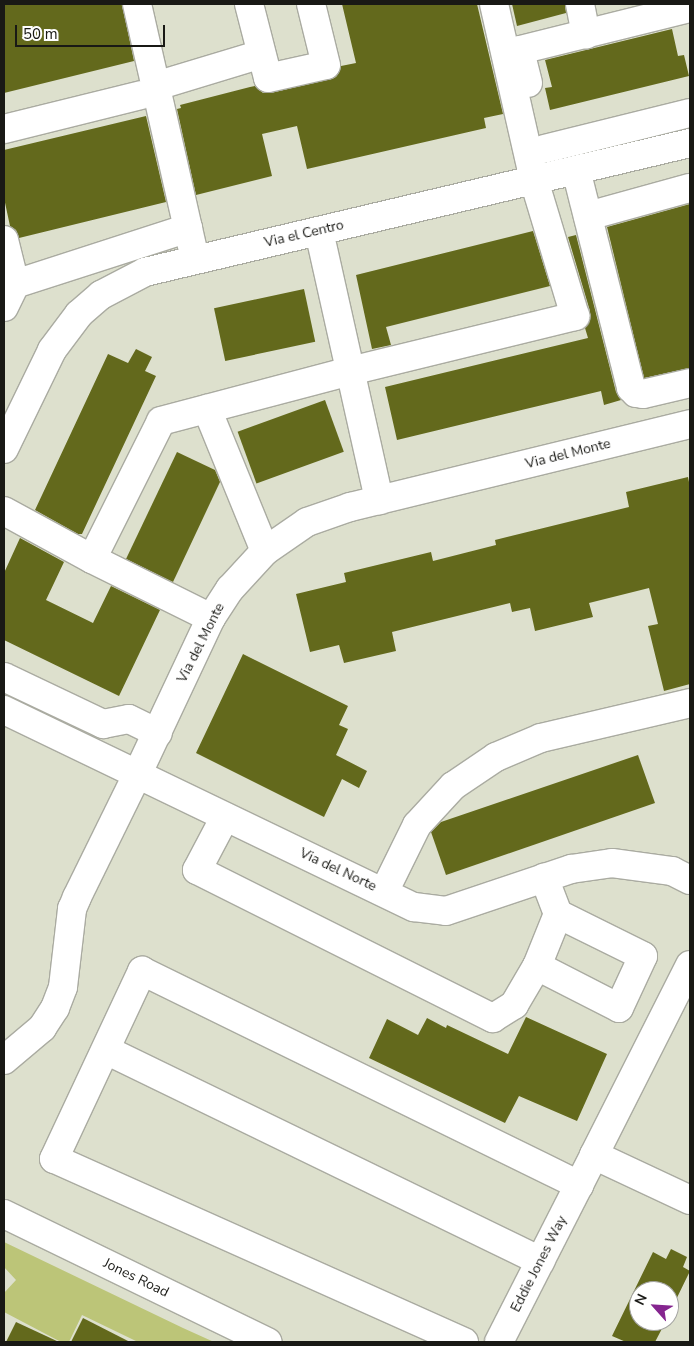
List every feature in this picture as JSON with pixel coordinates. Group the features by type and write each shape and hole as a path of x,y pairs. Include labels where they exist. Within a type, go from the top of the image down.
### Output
{"street":[{"path":"137,4 148,90 188,228 195,260"},
{"path":"249,4 268,78 326,65 311,4"},
{"path":"92,559 161,421 350,371 575,316 554,175 494,4"},
{"path":"580,4 586,34"},
{"path":"690,8 520,50 544,150 554,175 588,216 631,388 636,393 643,394 690,383"},
{"path":"4,129 148,90 262,54"},
{"path":"544,150 690,113"},
{"name":"Via el Centro","path":"4,449 52,350 79,314 101,295 145,272 690,143"},
{"path":"588,216 690,188"},
{"path":"4,240 9,295 188,228"},
{"path":"319,231 379,500"},
{"path":"207,409 264,551"},
{"name":"Via del Monte","path":"4,1060 42,1028 55,1008 63,987 72,908 158,733 211,618 230,589 264,551 307,522 350,507 690,424"},
{"path":"5,514 211,618"},
{"path":"4,677 103,724 129,719 158,733"},
{"path":"384,892 417,825 453,786 496,756 541,738 690,703"},
{"name":"Via del Norte","path":"4,710 414,907 446,911 571,869 612,863 672,871 690,880"},
{"path":"225,817 198,870 493,1018 514,1005 537,966 558,914"},
{"path":"537,966 619,1008 643,956 558,914 544,878"},
{"name":"Eddie Jones Way","path":"499,1342 690,965"},
{"path":"464,1342 54,1159 142,972 579,1185"},
{"path":"106,1050 540,1261"},
{"path":"594,1155 690,1200"},
{"name":"Jones Road","path":"4,1214 268,1342"}],"shaded area":[{"path":"4,4 690,4 690,1342 4,1342"}],"green space":[{"path":"4,1242 214,1342 138,1342 82,1315 69,1342 61,1342 4,1312 4,1293 16,1280 4,1267"}],"building":[{"path":"4,4 122,4 134,61 4,93"},
{"path":"342,4 477,4 503,114 484,118 486,128 307,169 297,126 262,134 272,176 196,195 177,109 181,108 180,105 255,86 263,93 271,93 336,77 341,66 356,63"},
{"path":"512,4 565,4 566,13 517,26"},
{"path":"672,29 678,56 684,55 689,76 550,110 545,88 552,87 545,60"},
{"path":"146,116 166,202 19,238 16,230 10,226 4,198 4,150"},
{"path":"690,204 690,368 644,378 607,227"},
{"path":"533,231 550,286 386,327 391,345 372,349 356,275"},
{"path":"576,235 616,392 621,400 604,405 601,391 397,440 385,387 588,338 585,328 590,320 590,311 568,237"},
{"path":"304,289 315,342 225,361 214,308"},
{"path":"136,349 152,357 145,371 156,376 82,534 78,534 35,510 108,354 128,363"},
{"path":"325,400 344,452 256,483 238,432"},
{"path":"177,452 215,470 220,482 173,582 126,559"},
{"path":"688,477 690,487 690,684 664,691 648,626 658,624 649,588 589,603 593,617 535,631 530,608 512,612 510,603 392,632 396,651 344,663 339,645 310,652 296,594 346,582 344,573 431,552 433,561 496,545 495,540 629,507 626,492"},
{"path":"20,538 64,562 46,600 93,623 111,586 160,610 119,696 4,640 4,573"},
{"path":"243,654 348,706 339,725 348,729 336,755 367,771 359,788 342,779 324,817 196,753"},
{"path":"638,755 655,803 446,875 431,832 441,822"},
{"path":"526,1017 607,1054 577,1121 519,1096 505,1123 369,1058 387,1019 418,1035 427,1018 446,1028 447,1025 508,1054"},
{"path":"671,1249 687,1257 683,1267 690,1271 679,1294 679,1281 639,1281 653,1252 666,1259"},
{"path":"629,1301 629,1331 661,1331 655,1342 626,1342 612,1336"},
{"path":"83,1318 130,1342 71,1342"},
{"path":"16,1322 59,1342 6,1342"}]}
